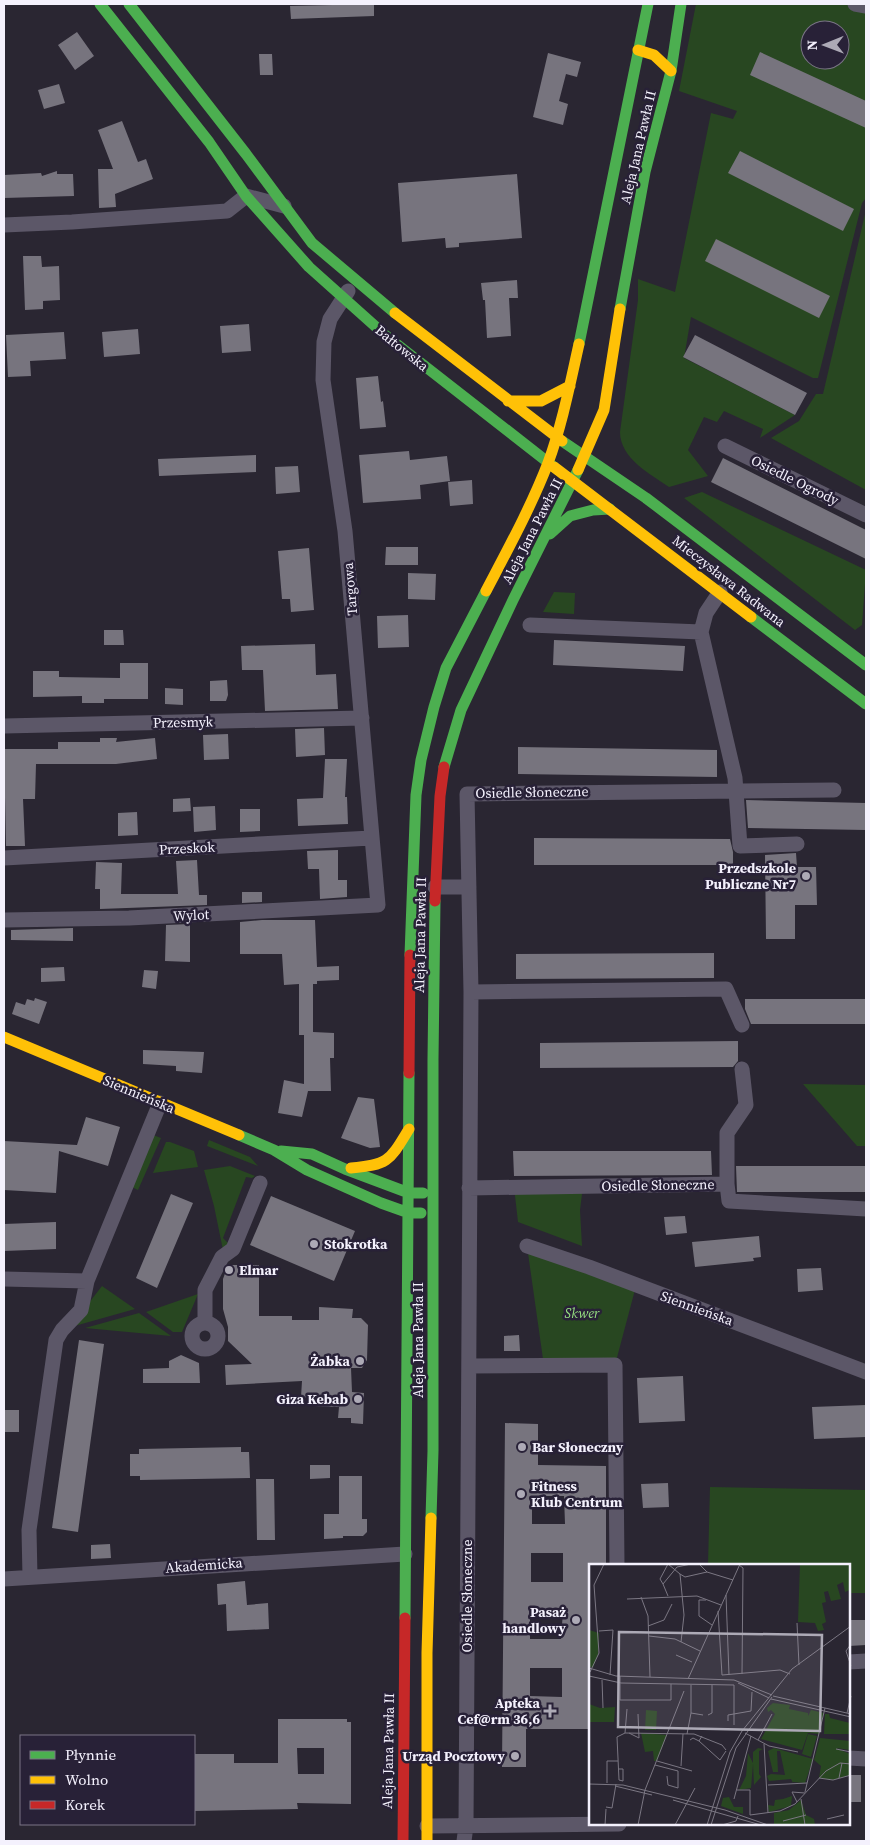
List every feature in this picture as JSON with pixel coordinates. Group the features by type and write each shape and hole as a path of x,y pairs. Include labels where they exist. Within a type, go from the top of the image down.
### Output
{"main road":[{"name":"Bałtowska","path":"100,4 208,142 246,196 309,267 385,335 573,482"},
{"name":"Bałtowska","path":"129,4 312,243 356,282 508,401 585,457"},
{"name":"Aleja Jana Pawła II","path":"417,1830 405,1554 412,877 416,802 421,760 446,668 520,526 548,462 556,437 570,386 648,4"},
{"name":"Aleja Jana Pawła II","path":"417,1830 427,1653 433,1451 435,887 440,796 445,763 461,710 585,457 604,410 645,172 671,71 681,4"},
{"path":"638,50 654,55 671,71"},
{"path":"508,401 541,401 570,386"},
{"name":"Mieczysława Radwana","path":"585,457 646,498 866,664"},
{"name":"Mieczysława Radwana","path":"573,482 866,704"},
{"path":"543,540 570,516 594,510 610,509"},
{"name":"Siennieńska","path":"4,1037 274,1150 307,1170 381,1203 408,1213 433,1214"},
{"path":"345,1169 376,1167 389,1161 409,1129"},
{"name":"Siennieńska","path":"274,1150 312,1154 345,1169 409,1193 433,1194"},
{"name":"Aleja Jana Pawła II","path":"402,1841 417,1830"}],"street":[{"path":"856,4 866,6"},
{"path":"4,225 227,211 246,196 284,206"},
{"name":"Targowa","path":"356,282 342,298 330,319 324,342 323,380 345,531 378,905"},
{"name":"Osiedle Ogrody","path":"725,446 866,515"},
{"path":"720,592 706,613 701,632 737,790 740,846 797,844"},
{"path":"530,625 701,632"},
{"name":"Przesmyk","path":"4,726 362,718"},
{"name":"Osiedle Słoneczne","path":"464,1841 466,1826 471,992 467,794 834,790"},
{"name":"Przeskok","path":"4,858 371,838"},
{"path":"435,887 469,887"},
{"name":"Wylot","path":"4,920 130,918 378,905"},
{"path":"471,992 726,989 742,1025"},
{"name":"Osiedle Słoneczne","path":"469,1188 727,1184 727,1133 746,1106 742,1069"},
{"path":"30,1577 29,1530 56,1340 62,1330 81,1310 86,1281 160,1103"},
{"path":"204,1323 205,1290 222,1257 233,1249 260,1183"},
{"path":"727,1184 729,1201 866,1210"},
{"name":"Siennieńska","path":"527,1246 590,1267 866,1372"},
{"path":"4,1279 86,1281"},
{"path":"469,1366 615,1365 617,1564"},
{"name":"Akademicka","path":"4,1579 405,1554"},
{"path":"850,1662 866,1661"},
{"path":"850,1758 866,1759"},
{"path":"417,1830 466,1826 589,1824"}],"green space":[{"path":"696,4 855,4 866,6 866,198 862,203 818,378 813,378 691,317 684,358 795,415 760,438 763,429 724,411 717,422 704,417 688,450 708,476 669,487 637,464 625,450 621,441 620,432 638,300 638,279 675,292 711,113 733,119 737,111 679,91"},
{"path":"866,210 866,490 771,438 799,421 816,394 823,394"},
{"path":"702,492 866,570 862,625 855,630 684,498"},
{"path":"554,592 575,593 574,614 543,612"},
{"path":"803,1084 866,1085 866,1146 857,1146"},
{"path":"153,1135 161,1138 138,1190 132,1187"},
{"path":"209,1140 250,1157 258,1166 207,1146"},
{"path":"166,1142 194,1151 198,1167 153,1173"},
{"path":"230,1166 255,1176 252,1178 246,1177 223,1238 229,1244 223,1250 204,1170"},
{"path":"583,1186 580,1210 582,1246 518,1222 514,1187"},
{"name":"Skwer","path":"527,1246 636,1286 615,1365 544,1366"},
{"path":"102,1286 135,1309 71,1327 71,1326"},
{"path":"198,1294 182,1332 173,1332 146,1312"},
{"path":"139,1313 171,1336 85,1328"},
{"path":"710,1487 866,1490 866,1593 850,1593 850,1564 708,1564"}],"building":[{"path":"374,4 374,16 291,19 290,6"},
{"path":"77,32 94,56 75,70 58,45"},
{"path":"760,52 866,101 866,128 750,75"},
{"path":"548,53 581,62 577,77 566,74 559,101 568,104 563,125 533,117"},
{"path":"259,54 272,54 273,75 260,75"},
{"path":"59,84 65,103 44,109 38,90"},
{"path":"122,121 138,162 146,159 153,179 115,194 116,207 99,208 98,169 113,169 98,130"},
{"path":"740,151 854,209 843,231 728,173"},
{"path":"57,171 57,174 73,174 74,196 4,198 4,175 41,173 42,176"},
{"path":"517,174 522,238 459,243 459,247 446,248 445,238 402,242 398,183"},
{"path":"716,239 830,296 819,318 705,261"},
{"path":"23,256 41,256 42,267 59,266 60,300 43,301 43,309 25,310"},
{"path":"517,280 518,298 509,298 511,336 487,338 485,300 483,300 481,283"},
{"path":"249,324 251,351 222,353 220,326"},
{"path":"138,329 140,354 104,357 102,332"},
{"path":"64,332 66,359 30,361 31,376 8,377 6,335"},
{"path":"695,335 807,393 795,415 683,357"},
{"path":"378,376 386,427 360,429 356,378"},
{"path":"409,451 410,460 447,456 450,481 420,485 421,499 363,503 359,455"},
{"path":"256,455 256,472 159,476 158,459"},
{"path":"723,458 866,530 866,559 711,482"},
{"path":"298,466 300,492 276,494 275,467"},
{"path":"472,480 473,504 450,506 448,482"},
{"path":"386,547 418,547 418,565 385,565"},
{"path":"309,548 314,610 291,612 290,599 282,599 278,551"},
{"path":"408,573 436,574 435,600 408,599"},
{"path":"408,615 409,647 378,648 377,616"},
{"path":"104,630 123,630 124,645 104,645"},
{"path":"554,640 685,646 683,671 553,665"},
{"path":"315,644 316,675 336,674 338,709 265,711 263,670 242,670 241,646"},
{"path":"120,663 148,663 148,699 104,699 104,703 82,703 82,696 33,697 33,671 59,671 59,677 120,678"},
{"path":"227,680 228,695 226,701 210,701 210,681"},
{"path":"165,688 183,689 183,705 165,704"},
{"path":"324,728 325,755 296,757 295,729"},
{"path":"228,734 229,759 204,760 203,735"},
{"path":"100,738 117,738 116,742 155,738 157,759 116,764 36,764 35,799 23,799 25,846 6,846 4,749 58,749 58,742 100,742"},
{"path":"518,747 717,750 717,777 518,774"},
{"path":"325,759 347,759 345,797 347,797 348,824 298,826 297,799 323,798"},
{"path":"190,798 191,811 173,812 173,799"},
{"path":"746,800 866,803 866,830 748,828"},
{"path":"215,806 216,830 194,832 193,807"},
{"path":"240,809 260,809 260,831 240,832"},
{"path":"137,812 138,835 118,836 118,813"},
{"path":"534,838 730,839 733,865 534,865"},
{"path":"338,850 338,880 347,880 347,897 320,899 319,869 308,869 307,851"},
{"path":"796,853 797,867 816,867 817,905 795,905 795,939 766,939 765,855"},
{"path":"197,860 199,895 207,895 207,905 100,909 100,889 95,889 96,862 122,863 121,894 178,894 176,861"},
{"path":"242,892 262,892 262,902 242,903"},
{"path":"315,920 317,967 339,966 339,980 317,981 317,984 313,984 313,1032 334,1033 334,1058 330,1058 331,1091 308,1091 302,1117 278,1113 284,1080 304,1084 304,1035 299,1035 299,984 284,985 282,954 240,954 240,922"},
{"path":"190,924 190,962 165,961 166,925"},
{"path":"73,928 73,941 11,940 11,930"},
{"path":"714,953 714,978 516,979 516,954"},
{"path":"64,967 65,981 41,982 41,968"},
{"path":"144,970 158,971 156,989 142,987"},
{"path":"35,998 47,1002 39,1024 12,1014 16,1002 25,1005 27,999 34,1001"},
{"path":"745,999 866,999 866,1024 751,1024 745,1009"},
{"path":"738,1041 738,1061 733,1067 540,1068 540,1043"},
{"path":"143,1050 204,1052 202,1073 176,1071 176,1066 143,1064"},
{"path":"358,1097 374,1099 380,1147 370,1148 341,1138"},
{"path":"86,1117 120,1127 108,1166 59,1151 56,1193 4,1190 4,1141 77,1145"},
{"path":"513,1151 711,1151 712,1175 514,1176"},
{"path":"736,1166 866,1166 866,1192 737,1192"},
{"path":"171,1194 193,1203 157,1288 136,1278"},
{"path":"271,1196 355,1231 334,1281 250,1245"},
{"path":"685,1216 687,1233 666,1235 664,1217"},
{"path":"56,1222 56,1249 4,1251 4,1224"},
{"path":"759,1236 761,1257 753,1258 754,1261 695,1267 692,1242"},
{"path":"228,1265 259,1265 259,1316 292,1316 292,1320 319,1320 319,1307 353,1309 352,1318 361,1318 368,1325 367,1360 362,1368 351,1368 352,1392 364,1393 363,1424 351,1423 351,1418 338,1418 339,1407 314,1406 314,1398 301,1397 302,1381 226,1385 225,1365 252,1364 228,1341 228,1327 223,1309 223,1279"},
{"path":"821,1268 823,1290 798,1292 797,1269"},
{"path":"519,1335 520,1351 504,1351 504,1336"},
{"path":"79,1340 104,1344 78,1532 52,1528"},
{"path":"181,1355 199,1363 200,1383 143,1383 143,1369 169,1368 169,1361"},
{"path":"683,1376 685,1421 639,1423 637,1378"},
{"path":"866,1405 866,1437 814,1439 812,1407"},
{"path":"4,1410 19,1410 19,1432 4,1432"},
{"name":"Pasaż handlowy","path":"505,1423 538,1424 538,1465 606,1466 606,1564 589,1564 589,1729 526,1729 526,1767 502,1767","holes":["532,1496 564,1496 565,1524 532,1524","531,1553 563,1553 563,1582 531,1582","530,1611 563,1611 561,1639 530,1639","530,1668 562,1668 562,1697 530,1696"]},
{"path":"241,1447 241,1452 249,1452 250,1478 140,1480 140,1476 130,1476 130,1454 139,1454 139,1449"},
{"path":"310,1465 330,1465 330,1478 310,1479"},
{"path":"339,1476 362,1476 362,1519 367,1519 367,1532 363,1536 343,1536 343,1538 324,1539 324,1514 339,1514"},
{"path":"256,1479 274,1479 275,1540 257,1540"},
{"path":"668,1483 669,1507 643,1508 641,1484"},
{"path":"110,1544 111,1558 91,1559 91,1545"},
{"path":"245,1581 247,1605 268,1603 269,1629 227,1631 226,1604 218,1605 217,1584"},
{"path":"850,1620 866,1620 866,1645 850,1646"},
{"path":"278,1719 347,1719 347,1722 351,1722 351,1804 297,1803 298,1809 195,1811 195,1754 234,1754 234,1763 278,1763","holes":["297,1748 324,1748 324,1774 298,1774"]},
{"path":"850,1775 861,1775 861,1802 850,1802"}],"traffic: fast":[{"path":"100,4 209,142 246,196 309,267 385,335 554,467"},
{"path":"129,4 246,154 312,243 395,313"},
{"path":"579,344 648,4"},
{"path":"620,309 645,172 671,71 681,4"},
{"path":"562,441 646,498 866,665"},
{"path":"444,767 461,710 578,470"},
{"path":"550,534 570,516 593,510 610,509"},
{"path":"410,955 416,795 421,760 446,668 486,591"},
{"path":"751,617 866,704"},
{"path":"431,1518 433,1451 435,901"},
{"path":"405,1618 409,1073"},
{"path":"239,1135 274,1150 307,1170 381,1203 409,1213 421,1213"},
{"path":"281,1151 312,1154 345,1169 409,1193 423,1193"}],"traffic: slow":[{"path":"638,50 654,55 671,71"},
{"path":"578,470 604,410 620,309"},
{"path":"395,313 562,441"},
{"path":"486,591 527,512 548,463 562,419 579,344"},
{"path":"508,401 541,401 570,386"},
{"path":"554,467 751,617"},
{"path":"4,1037 239,1135"},
{"path":"351,1168 373,1165 387,1159 397,1148 409,1129"},
{"path":"427,1841 427,1653 431,1518"}],"traffic: jam":[{"path":"435,901 440,796 444,767"},
{"path":"409,1073 410,955"},
{"path":"403,1841 405,1618"}],"place":[{"name":"Przedszkole Publiczne Nr7","path":"806,876"},
{"name":"Stokrotka","path":"314,1244"},
{"name":"Elmar","path":"229,1270"},
{"name":"Żabka","path":"360,1361"},
{"name":"Giza Kebab","path":"358,1399"},
{"name":"Bar Słoneczny","path":"522,1447"},
{"name":"Fitness Klub Centrum","path":"521,1494"},
{"name":"Pasaż handlowy","path":"576,1620"},
{"name":"Apteka Cef@rm 36,6","path":"550,1711"},
{"name":"Urząd Pocztowy","path":"515,1756"}]}
